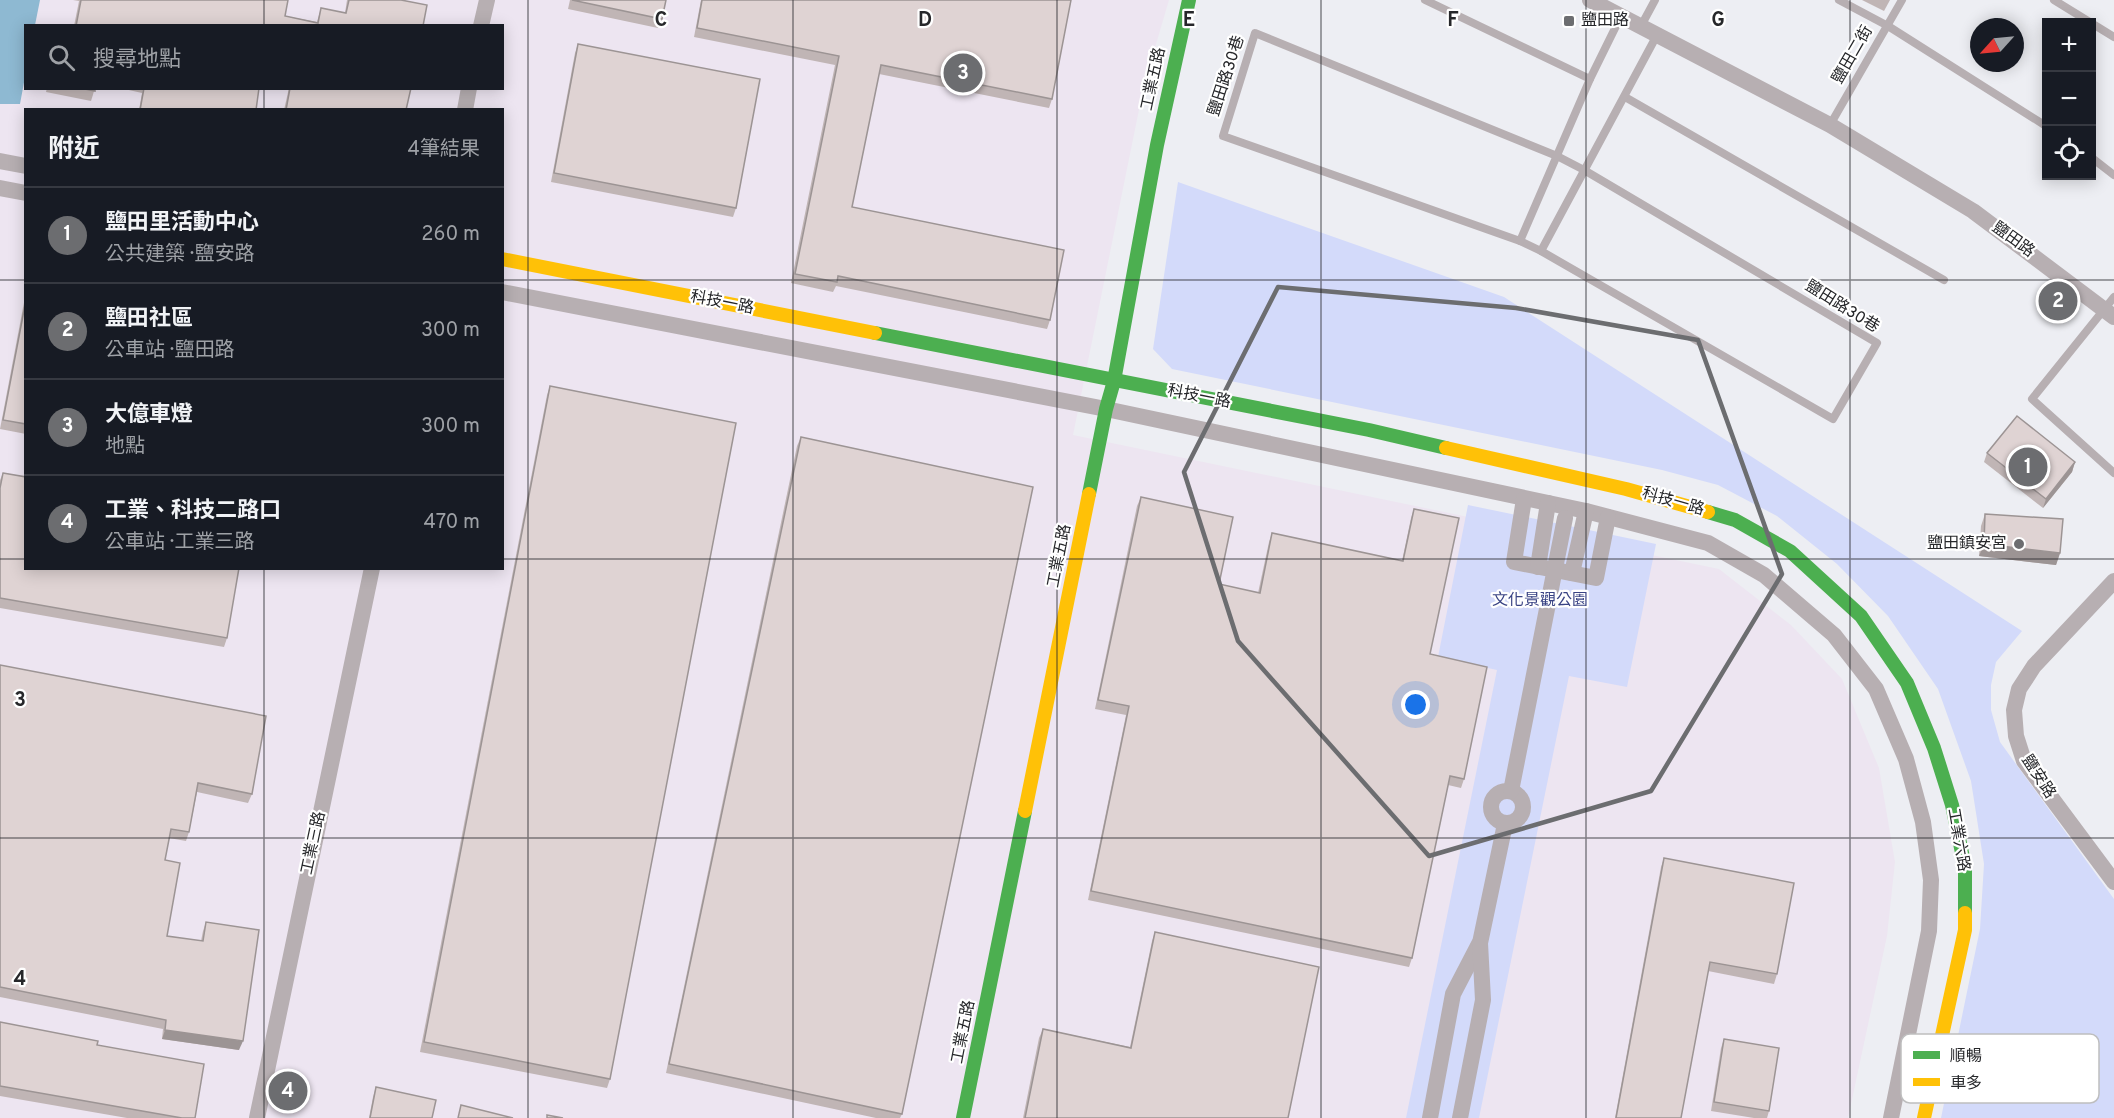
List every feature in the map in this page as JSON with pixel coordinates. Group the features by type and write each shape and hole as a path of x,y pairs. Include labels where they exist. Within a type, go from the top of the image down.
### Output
{"street":[{"path":"482,24 486,0"},
{"name":"工業五路","path":"963,1118 1106,409 1114,381 1157,146 1189,0"},
{"name":"鹽田路","path":"1590,0 1830,125 1972,211 2111,307"},
{"path":"465,108 469,90"},
{"path":"0,161 24,166"},
{"path":"0,188 24,193"},
{"name":"科技一路","path":"504,259 1369,430 1626,489 1735,520 1790,550 1861,616"},
{"name":"科技一路","path":"504,292 1106,409 1586,511 1708,543 1764,575 1834,635"},
{"path":"1524,499 1514,562 1596,578 1608,517"},
{"path":"1510,791 1547,568 1548,503"},
{"path":"1572,573 1586,511"},
{"path":"1547,568 1565,518"},
{"name":"工業三路","path":"257,1118 372,570"},
{"name":"鹽安路","path":"2114,581 2034,666 2019,689 2014,710 2016,736 2024,761 2114,882"},
{"name":"工業六路","path":"1861,616 1912,693 1934,748 1952,805 1965,867 1965,930 1942,1034"},
{"name":"工業六路","path":"1834,635 1876,689 1906,759 1923,822 1931,880 1929,931 1908,1034"},
{"path":"1510,791 1520,797 1523,808 1520,818 1515,822 1504,824 1492,815 1491,804 1500,792 1510,791"},
{"path":"1460,1118 1484,1000 1480,943 1504,824"},
{"path":"1430,1118 1453,994 1480,943"},
{"name":"工業六路","path":"1891,1118 1901,1069"},
{"name":"工業六路","path":"1924,1118 1927,1103"}],"lane":[{"path":"1425,0 1590,79"},
{"path":"1641,26 1654,0"},
{"path":"1839,0 1888,26 2042,123"},
{"name":"鹽田二街","path":"1830,125 1902,0"},
{"path":"2054,0 2114,37"},
{"path":"1520,241 1590,79 1621,16"},
{"name":"鹽田路30巷","path":"1255,33 1557,156 1877,343 1833,419 1520,241 1223,136 1255,33"},
{"path":"1541,251 1657,35"},
{"path":"1625,97 1944,280"},
{"path":"2096,162 2114,175"},
{"path":"2111,307 2032,399 2114,473"}],"highlighted area":[{"path":"1278,287 1516,308 1698,340 1782,574 1651,791 1429,856 1238,641 1184,472"}],"shaded area":[{"path":"0,0 1169,0 1144,85 1073,435 1719,569 1791,625 1842,679 1879,768 1895,862 1887,936 1848,1118 0,1118"},
{"path":"0,0 40,0 35,24 24,24 24,82 20,104 0,104"}],"green space":[{"path":"1178,182 1504,297 2022,631 1996,662 1991,685 1991,710 2000,742 2114,899 2114,1118 1941,1118 1944,1103 2099,1103 2099,1034 1958,1034 1980,929 1984,864 1971,781 1938,689 1888,616 1837,564 1777,516 1718,485 1662,470 1172,369 1153,349"},
{"name":"文化景觀公園","path":"1468,505 1656,544 1627,687 1569,676 1479,1118 1406,1118 1497,670 1438,657"}],"building":[{"path":"81,0 288,0 285,16 318,23 321,8 346,13 349,0 401,0 427,5 423,24 76,24"},
{"path":"572,0 666,0 662,19"},
{"path":"702,0 1071,0 1052,99 881,65 852,207 1064,250 1050,320 838,276 837,282 795,274 839,56 697,28"},
{"path":"578,44 760,79 736,208 554,173"},
{"path":"144,90 259,90 256,108 140,108"},
{"path":"290,90 411,90 406,108 286,108"},
{"path":"24,310 24,424 3,420"},
{"path":"550,386 736,423 610,1079 424,1042"},
{"path":"2017,416 2075,462 2046,499 1987,453"},
{"path":"801,437 1033,487 902,1114 669,1064"},
{"path":"3,473 24,477 24,570 239,570 227,638 0,598 0,488"},
{"path":"1141,497 1233,517 1219,584 1260,593 1272,533 1403,561 1414,509 1459,518 1430,654 1487,667 1464,779 1450,776 1412,958 1091,891 1129,706 1098,700"},
{"path":"1985,514 2063,519 2060,553 1984,544"},
{"path":"0,665 266,716 252,794 198,783 189,832 171,829 165,860 180,863 167,936 203,941 206,922 259,930 243,1041 165,1030 166,1020 0,987"},
{"path":"1664,858 1794,883 1777,974 1710,962 1681,1118 1616,1118"},
{"path":"1155,932 1319,967 1288,1118 1025,1118 1043,1029 1131,1048"},
{"path":"0,1022 98,1041 97,1045 204,1064 195,1118 182,1118 0,1086"},
{"path":"1724,1039 1779,1048 1769,1111 1714,1102"},
{"path":"376,1087 436,1100 432,1118 370,1118"},
{"path":"461,1105 513,1118 458,1118"},
{"path":"547,1115 563,1118 547,1118"}],"traffic: fast":[{"path":"1089,494 1114,381 1157,145 1189,0"},
{"path":"875,333 1369,430 1446,448"},
{"path":"1708,512 1735,520 1790,551 1861,616 1907,683 1934,748 1952,805 1965,867 1965,913"},
{"path":"963,1118 1025,811"}],"traffic: slow":[{"path":"504,259 875,333"},
{"path":"1446,448 1626,489 1708,512"},
{"path":"1025,811 1089,494"},
{"path":"1942,1034 1965,930 1965,913"},
{"path":"1924,1118 1927,1103"}],"place":[{"name":"鹽田路","path":"1569,21"},
{"name":"大億車燈","path":"963,73"},
{"name":"鹽田社區","path":"2058,301"},
{"name":"鹽田里活動中心","path":"2028,467"},
{"name":"鹽田鎮安宮","path":"2019,544"},
{"name":"工業、科技二路口","path":"288,1091"}]}
